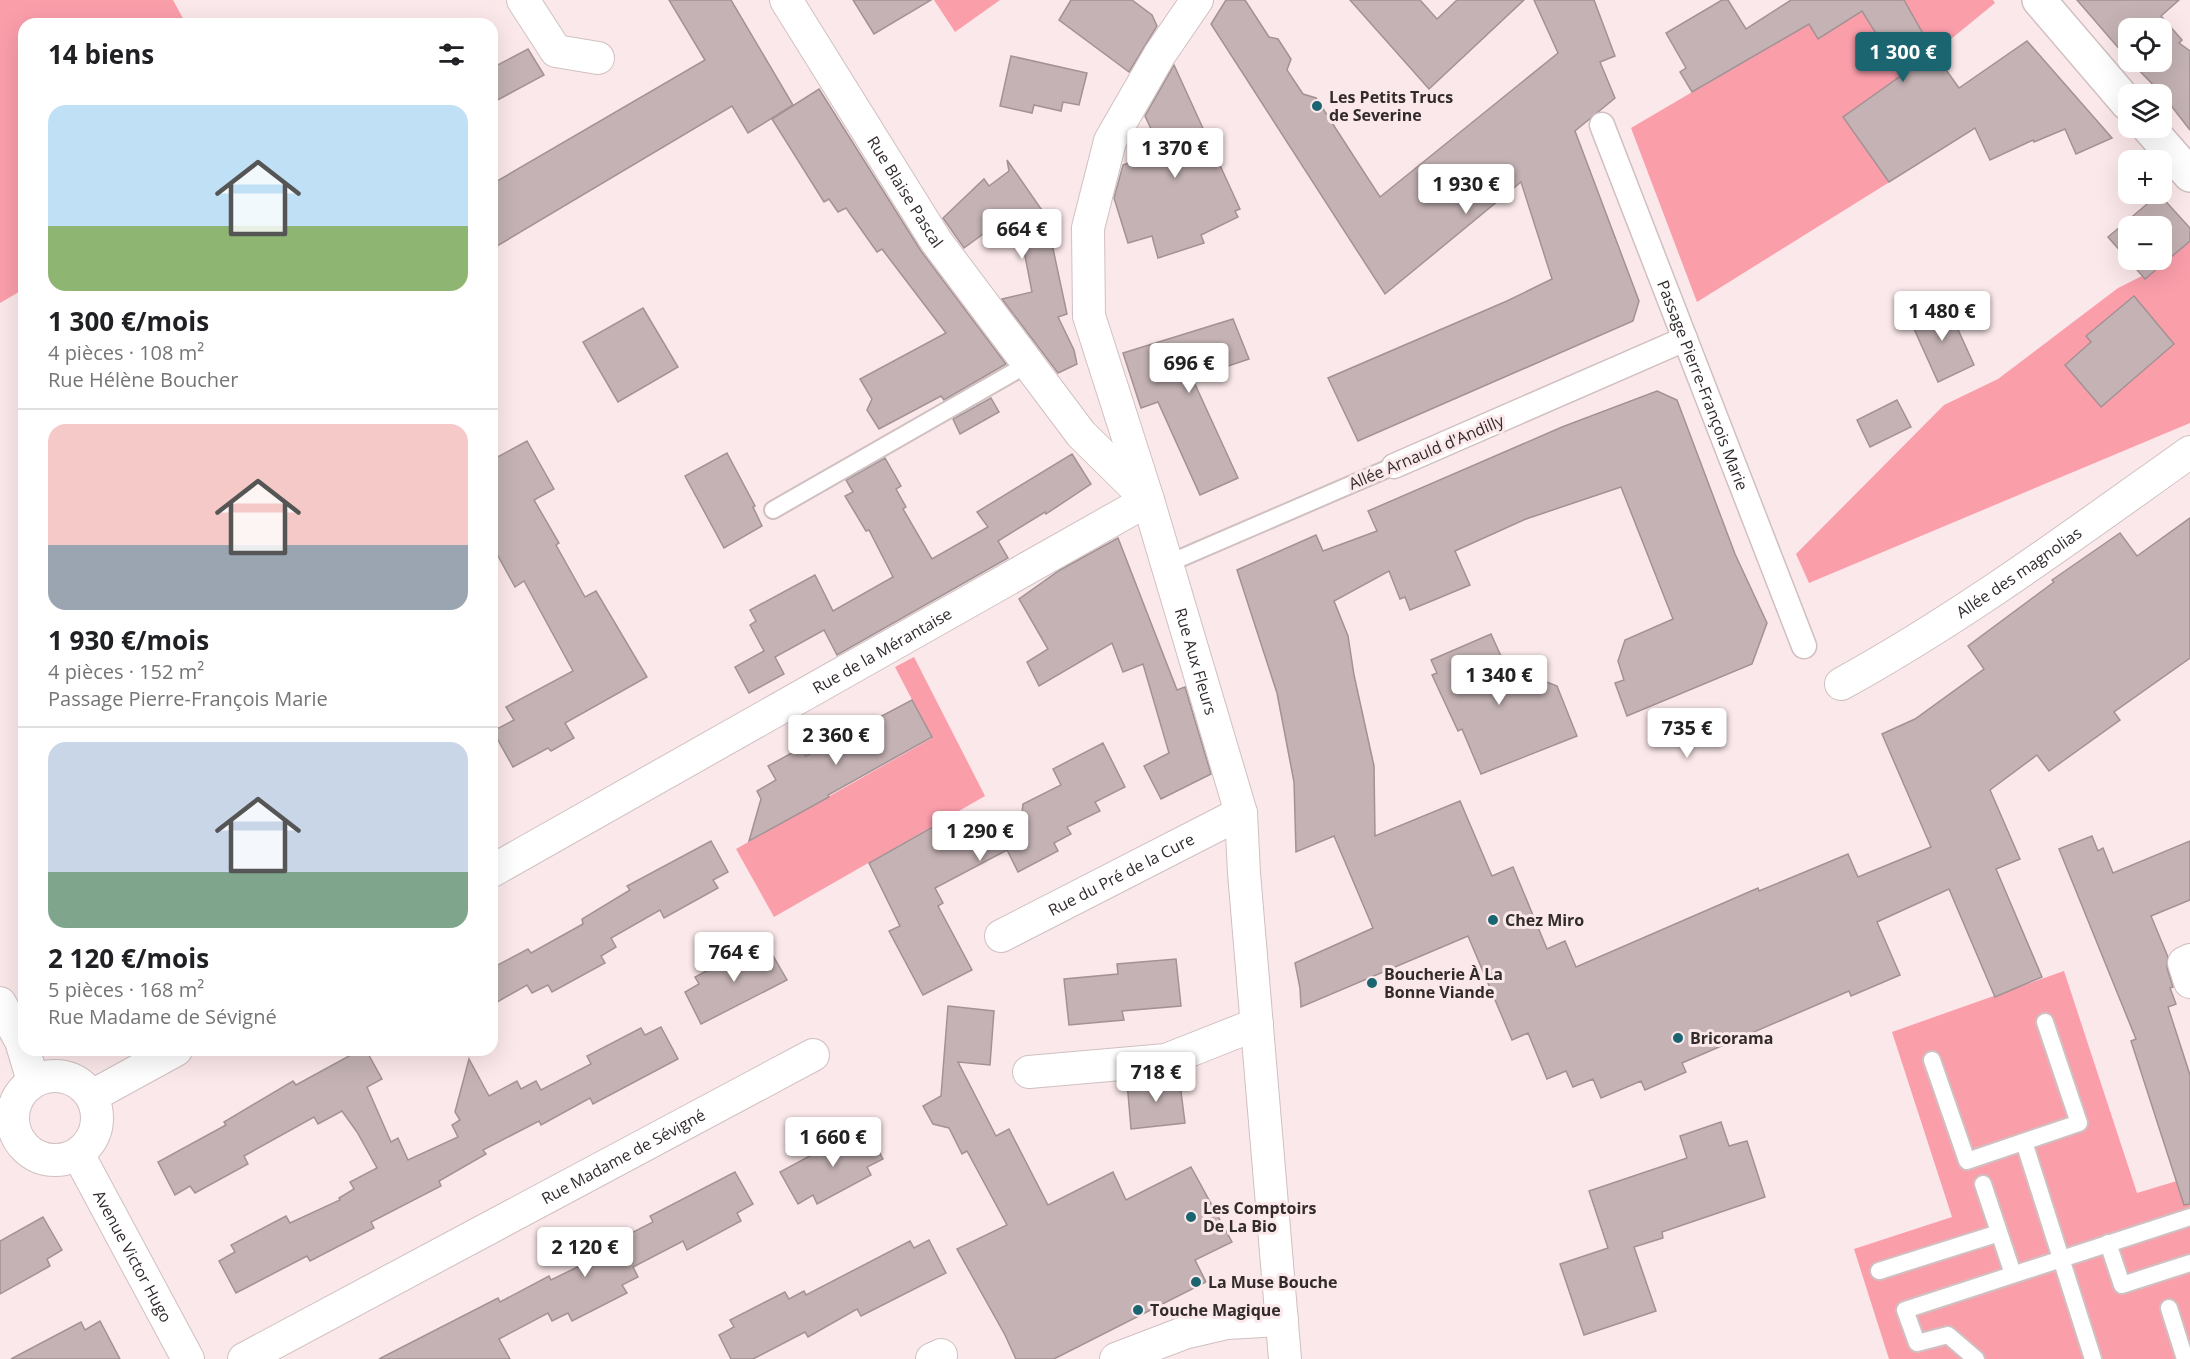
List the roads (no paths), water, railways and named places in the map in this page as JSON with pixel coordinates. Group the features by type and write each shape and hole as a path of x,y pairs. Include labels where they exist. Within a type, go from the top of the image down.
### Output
{"street":[{"path":"523,0 556,51 598,58"},
{"name":"Rue Blaise Pascal","path":"786,0 936,241 1081,434 1148,500"},
{"name":"Rue Aux Fleurs","path":"1197,0 1160,54 1110,141 1088,228 1089,316 1148,500 1241,813 1244,873 1285,1359"},
{"path":"2038,0 2118,92"},
{"name":"Passage Pierre-François Marie","path":"1602,125 1804,646"},
{"path":"2158,138 2190,175"},
{"name":"Allée Arnauld d'Andilly","path":"1394,466 1685,339"},
{"name":"Allée des magnolias","path":"1841,684 1901,651 1948,621 2190,452"},
{"name":"Rue de la Mérantaise","path":"498,868 1148,500"},
{"name":"Rue du Pré de la Cure","path":"1001,936 1241,813"},
{"path":"2190,960 2184,963 2190,982"},
{"path":"0,1003 18,1036"},
{"path":"1029,1072 1166,1060 1257,1024"},
{"name":"Rue Madame de Sévigné","path":"244,1359 813,1055"},
{"path":"25,1056 33,1082"},
{"path":"92,1096 165,1056"},
{"path":"59,1076 72,1079 92,1096 97,1122 94,1134 78,1154 65,1159 51,1160 38,1157 27,1149 9,1144 14,1127 13,1113 16,1101 23,1090 33,1082 46,1077 59,1076"},
{"name":"Avenue Victor Hugo","path":"78,1154 188,1359"},
{"path":"1116,1359 1184,1333 1205,1328 1227,1323 1282,1320"}],"lane":[{"path":"773,510 1028,364"},
{"name":"Allée Arnauld d'Andilly","path":"1167,564 1394,466"},
{"path":"1932,1060 1967,1161 2024,1142 2079,1123 2045,1022"},
{"path":"2024,1142 2093,1359"},
{"path":"1983,1184 2013,1274"},
{"path":"1976,1359 1948,1335 1917,1343 1905,1310 2190,1216"},
{"path":"1879,1271 1999,1233"},
{"path":"2108,1243 2122,1285 2190,1263"},
{"path":"2169,1308 2185,1359"}],"place":[{"name":"Les Petits Trucs de Severine","path":"1317,106"},
{"name":"Chez Miro","path":"1493,920"},
{"name":"Boucherie À La Bonne Viande","path":"1372,983"},
{"name":"Bricorama","path":"1678,1038"},
{"name":"Les Comptoirs De La Bio","path":"1191,1217"},
{"name":"La Muse Bouche","path":"1196,1282"},
{"name":"Touche Magique","path":"1138,1310"}]}
